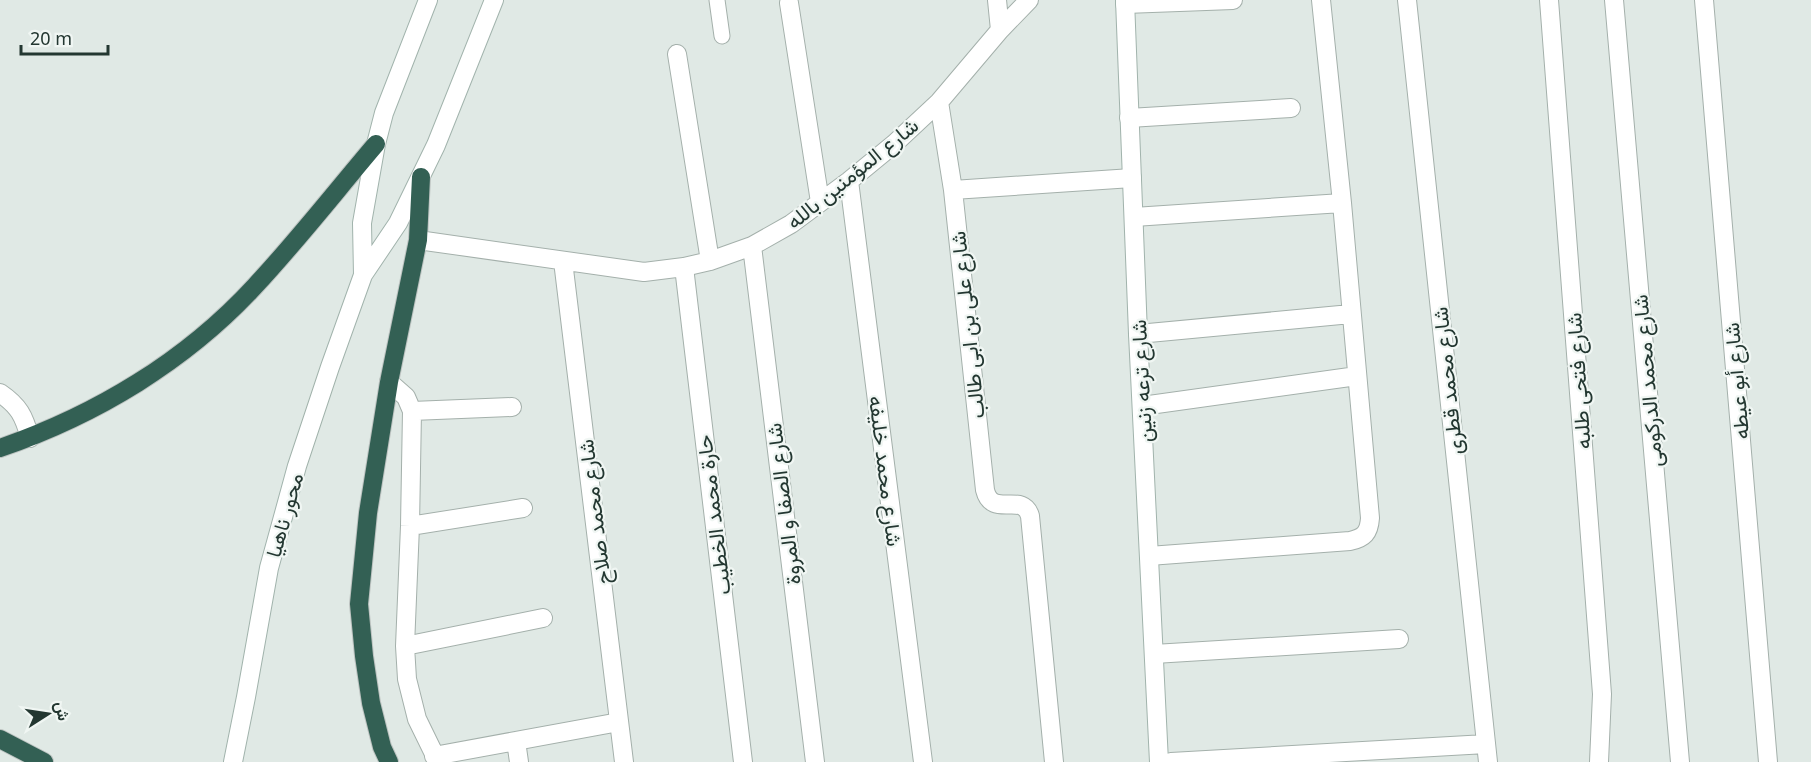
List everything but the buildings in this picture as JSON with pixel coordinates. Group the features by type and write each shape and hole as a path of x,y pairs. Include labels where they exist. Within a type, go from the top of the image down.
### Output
{"highway":[{"path":"0,448 30,438 80,416 128,390 173,359 215,325 255,287 376,144"},
{"path":"389,762 382,747 371,703 359,604 368,513 389,381 418,240 421,177"},
{"path":"0,739 44,762"}],"street":[{"name":"محور ناهيا","path":"363,275 362,224 376,144 384,114 428,0"},
{"name":"محور ناهيا","path":"233,762 269,568 297,466 346,322 363,275 398,223 436,145 494,0"},
{"path":"998,0 1000,30"},
{"name":"شارع المؤمنين بالله","path":"418,240 644,272 710,261 752,246 791,224 894,144 939,102 1000,30 1029,0"},
{"path":"1125,2 1233,0"},
{"path":"1149,556 1350,541 1362,538 1369,531 1370,518 1342,203 1321,0"},
{"name":"شارع محمد قطرى","path":"1407,0 1487,753"},
{"name":"شارع فتحى طلبه","path":"1549,0 1602,694 1599,762"},
{"name":"شارع محمد الدركومى","path":"1614,0 1680,762"},
{"name":"شارع أبو عيطه","path":"1704,0 1768,762"},
{"name":"شارع ترعه زنين","path":"1125,2 1138,334 1159,762"},
{"path":"789,3 820,202"},
{"path":"677,54 710,261"},
{"name":"شارع على بن ابى طالب","path":"939,102 953,190 987,495 994,503 1021,505 1029,511 1054,762"},
{"path":"1129,118 1291,108"},
{"path":"953,190 1132,178"},
{"name":"شارع محمد خليفه","path":"849,181 923,762"},
{"path":"1134,217 1342,203"},
{"name":"شارع الصفا و المروة","path":"752,246 815,762"},
{"name":"شارع محمد صلاح","path":"563,261 624,762"},
{"name":"حارة محمد الخطيب","path":"684,267 743,762"},
{"path":"1138,334 1352,314"},
{"path":"1142,406 1357,376"},
{"path":"389,381 406,397 412,411 405,646 407,679 417,719 436,759 619,722"},
{"path":"0,393 13,402 25,418 30,438"},
{"path":"412,411 512,407"},
{"path":"410,526 523,508"},
{"path":"405,646 543,618"},
{"path":"1154,654 1399,639"},
{"path":"516,741 519,762"},
{"path":"1171,762 1487,753"}],"lane":[{"path":"717,0 722,36"}]}
